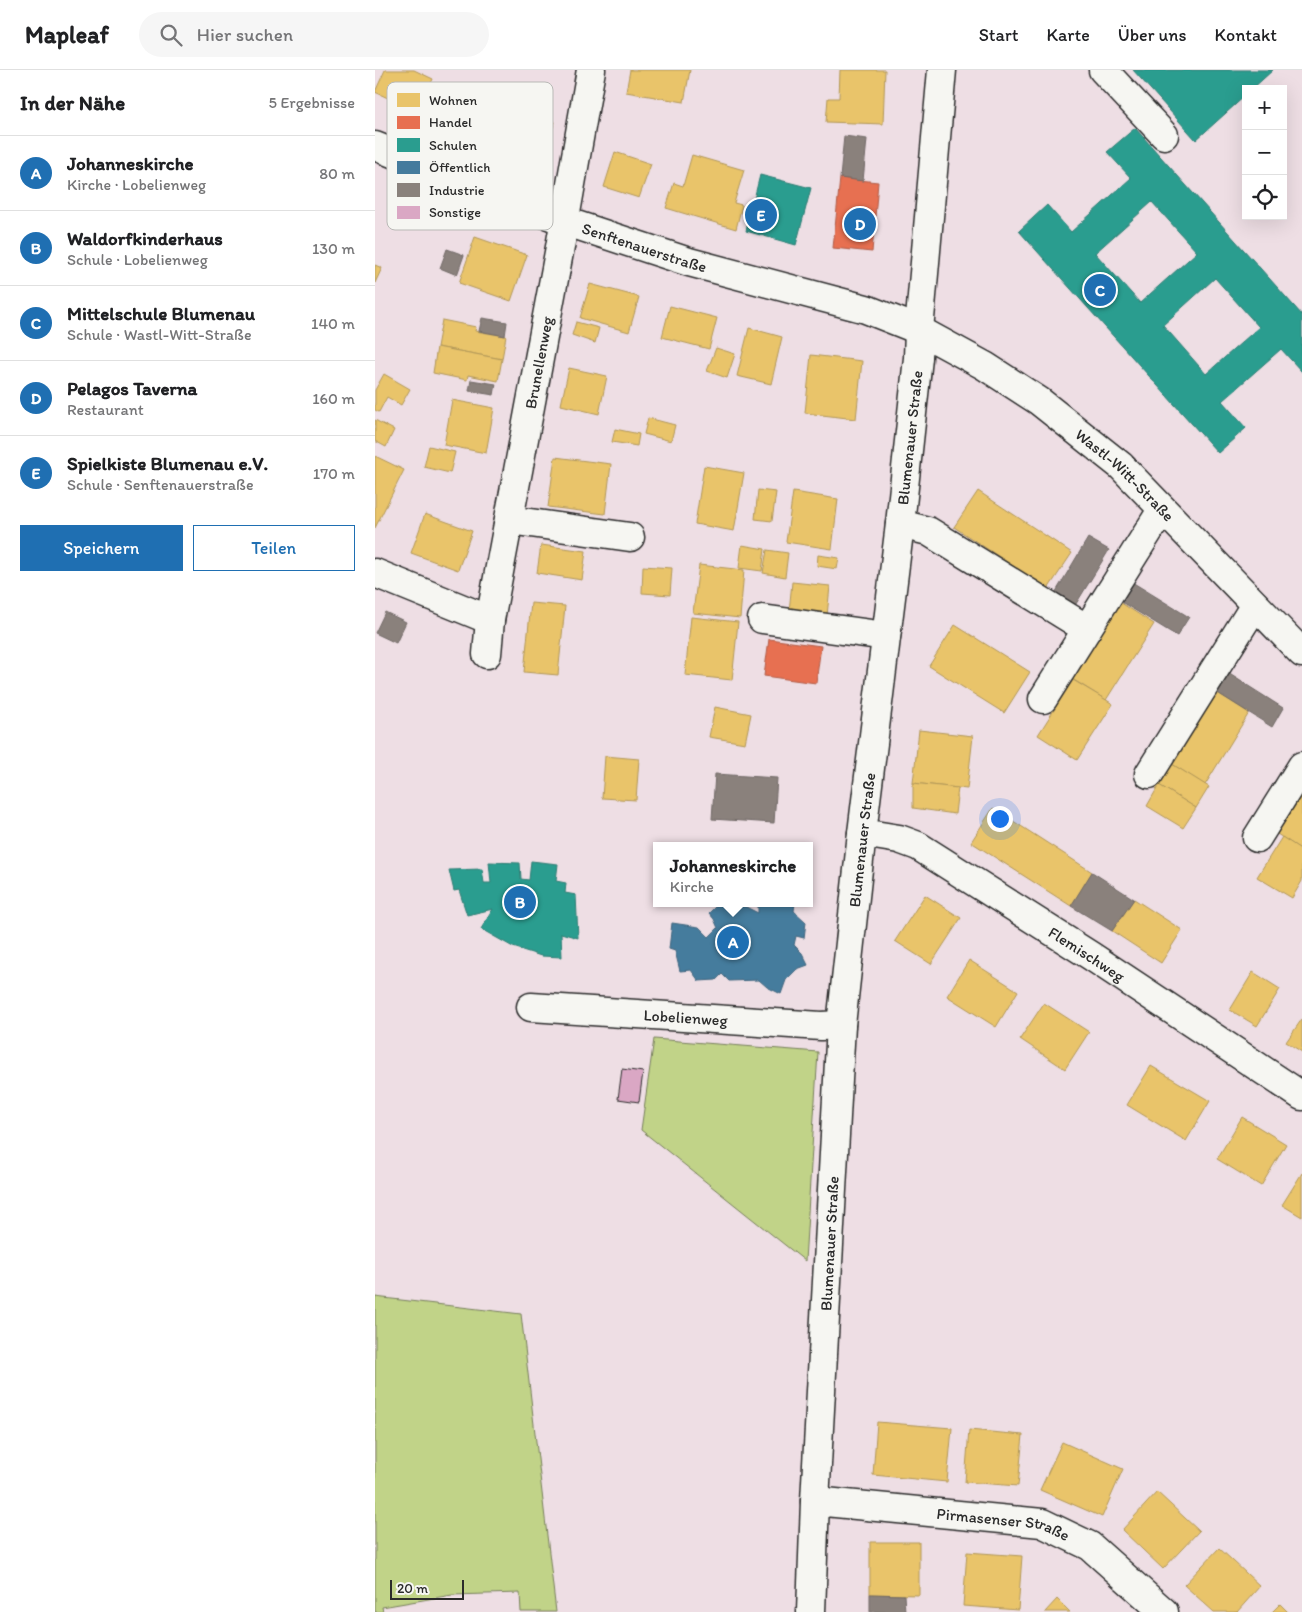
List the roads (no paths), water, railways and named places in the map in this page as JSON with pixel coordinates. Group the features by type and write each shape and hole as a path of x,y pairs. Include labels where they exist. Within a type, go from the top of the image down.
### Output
{"street":[{"name":"Brunellenweg","path":"487,654 490,620 591,70"},
{"name":"Blumenauer Straße","path":"811,1612 815,1501 841,1025 918,358 942,70"},
{"path":"1103,70 1164,135"},
{"name":"Senftenauerstraße","path":"375,146 387,151"},
{"name":"Senftenauerstraße","path":"553,217 689,262 866,309 919,330"},
{"name":"Wastl-Witt-Straße","path":"919,330 985,366 1039,401 1121,466 1302,653"},
{"path":"1043,699 1162,510"},
{"path":"509,520 630,537"},
{"path":"900,524 928,531 1087,629"},
{"path":"375,573 490,620"},
{"path":"1149,774 1255,605"},
{"path":"762,619 886,636"},
{"path":"1257,838 1302,766"},
{"name":"Flemischweg","path":"862,833 899,839 918,846 1091,956 1302,1096"},
{"name":"Lobelienweg","path":"531,1007 821,1026 841,1025"},
{"name":"Pirmasenser Straße","path":"815,1501 1042,1523 1090,1546 1164,1612"}],"place":[{"name":"Spielkiste Blumenau e.V.","path":"761,215"},
{"name":"Pelagos Taverna","path":"860,224"},
{"name":"Mittelschule Blumenau","path":"1100,290"},
{"name":"Waldorfkinderhaus","path":"520,902"},
{"name":"Johanneskirche","path":"733,942"}]}
